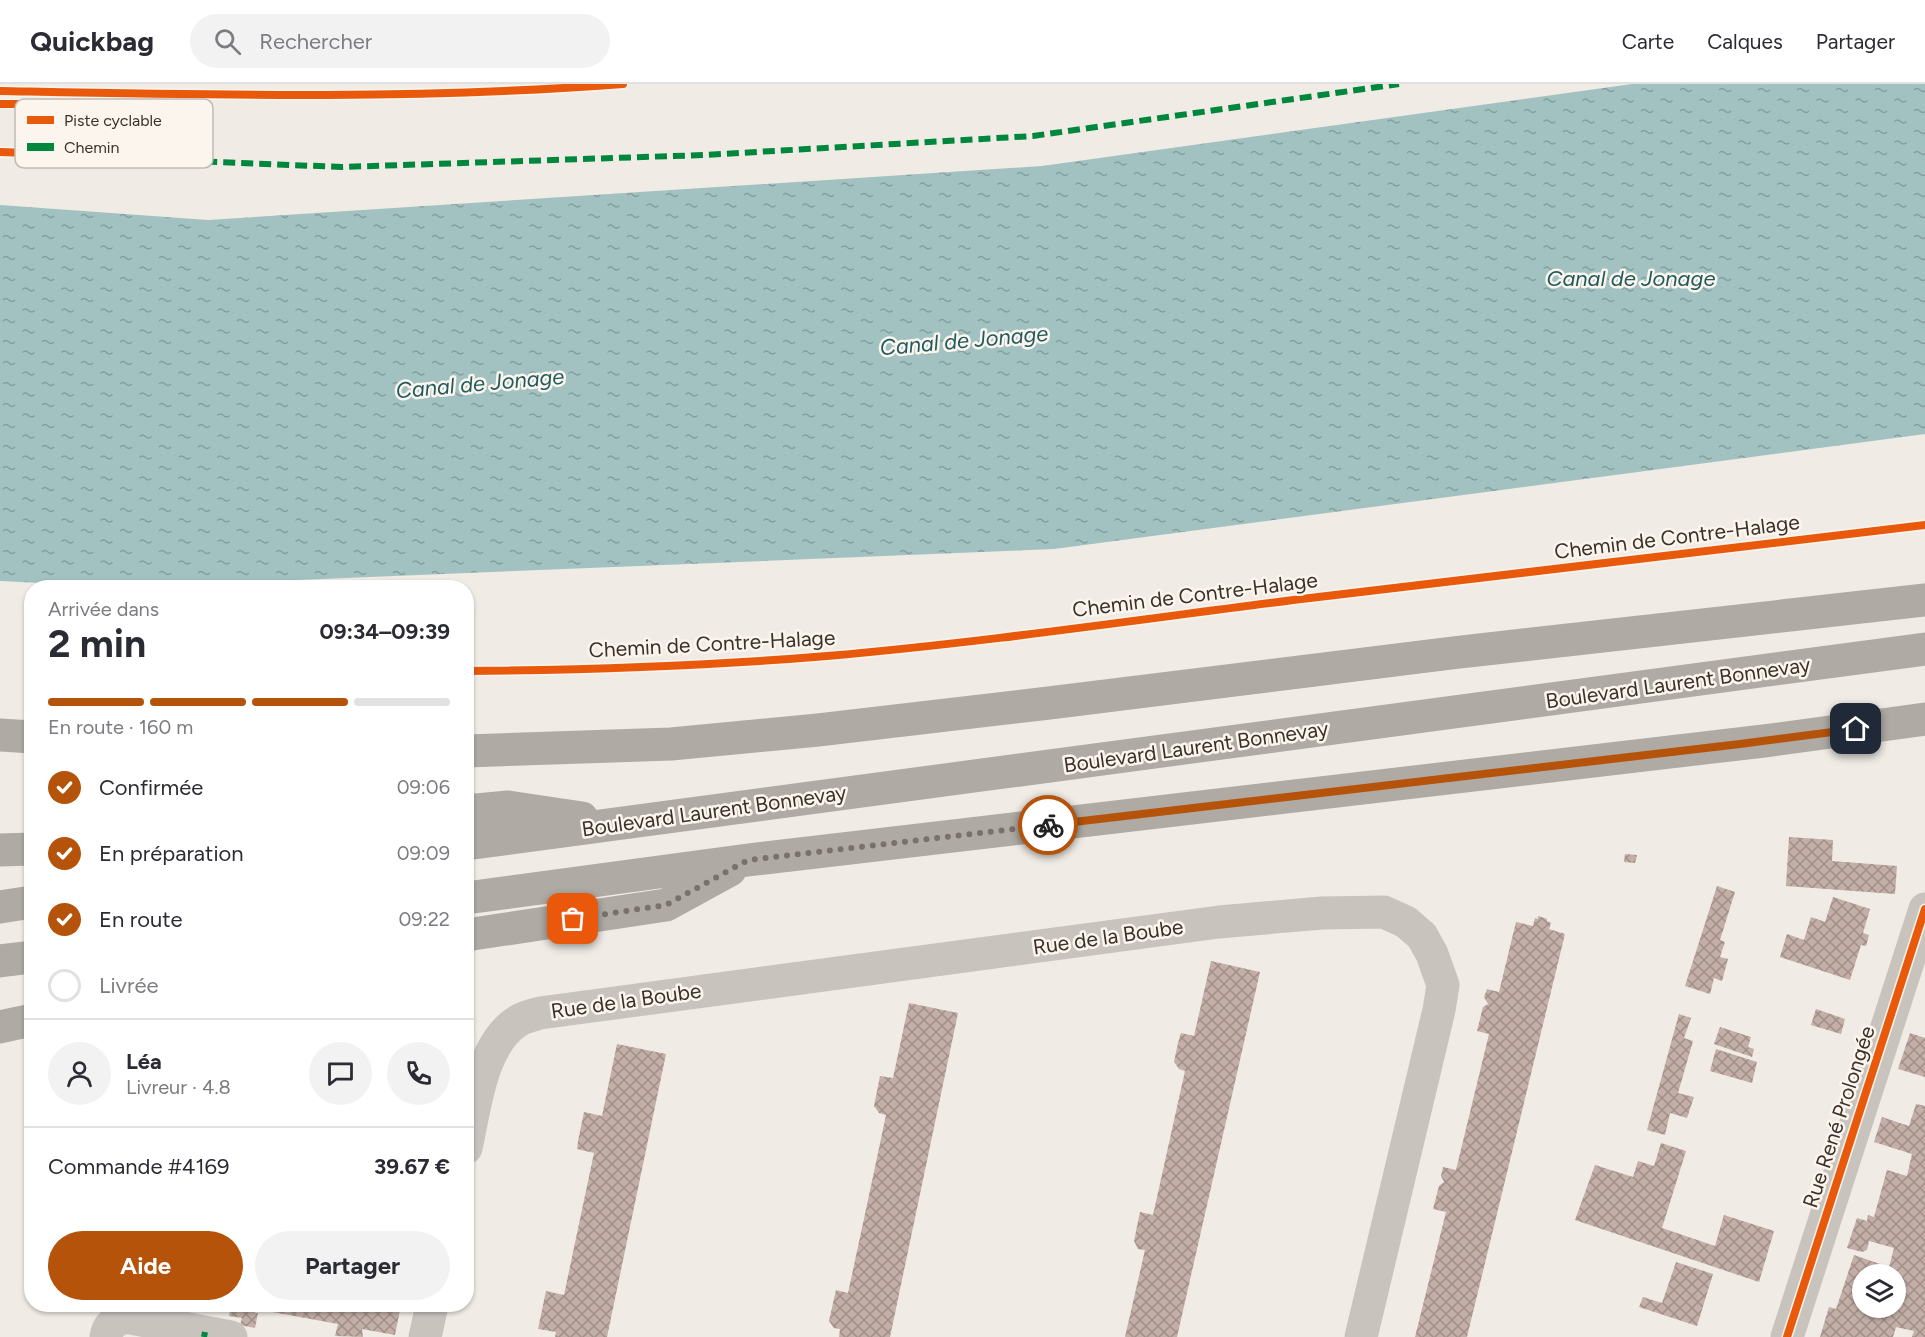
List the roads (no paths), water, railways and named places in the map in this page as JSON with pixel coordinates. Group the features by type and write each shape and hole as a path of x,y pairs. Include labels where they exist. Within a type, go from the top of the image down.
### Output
{"highway":[{"path":"474,751 671,744 807,731 1452,653 1925,600"},
{"name":"Boulevard Laurent Bonnevay","path":"474,843 1925,649"},
{"path":"474,897 748,860 1740,744 1925,719"},
{"path":"0,735 24,736"},
{"path":"474,810 508,807 619,824"},
{"path":"0,850 24,849"},
{"path":"474,934 666,905 748,860"},
{"path":"0,907 24,903"},
{"path":"0,961 24,958"},
{"path":"0,1027 24,1022"}],"street":[{"name":"Rue René Prolongée","path":"1787,1337 1925,909"},
{"name":"Rue de la Boube","path":"474,1113 485,1065 500,1038 518,1021 540,1013 1220,922 1322,913 1384,912 1406,922 1422,936 1432,954 1443,985 1361,1337"},
{"path":"425,1337 430,1312"},
{"path":"106,1337 107,1330 114,1321 125,1317 231,1337"}],"water":[{"name":"Canal de Jonage","path":"1632,84 1925,84 1925,434 1054,549 297,580 0,581 0,205 208,220 1042,166"}]}
